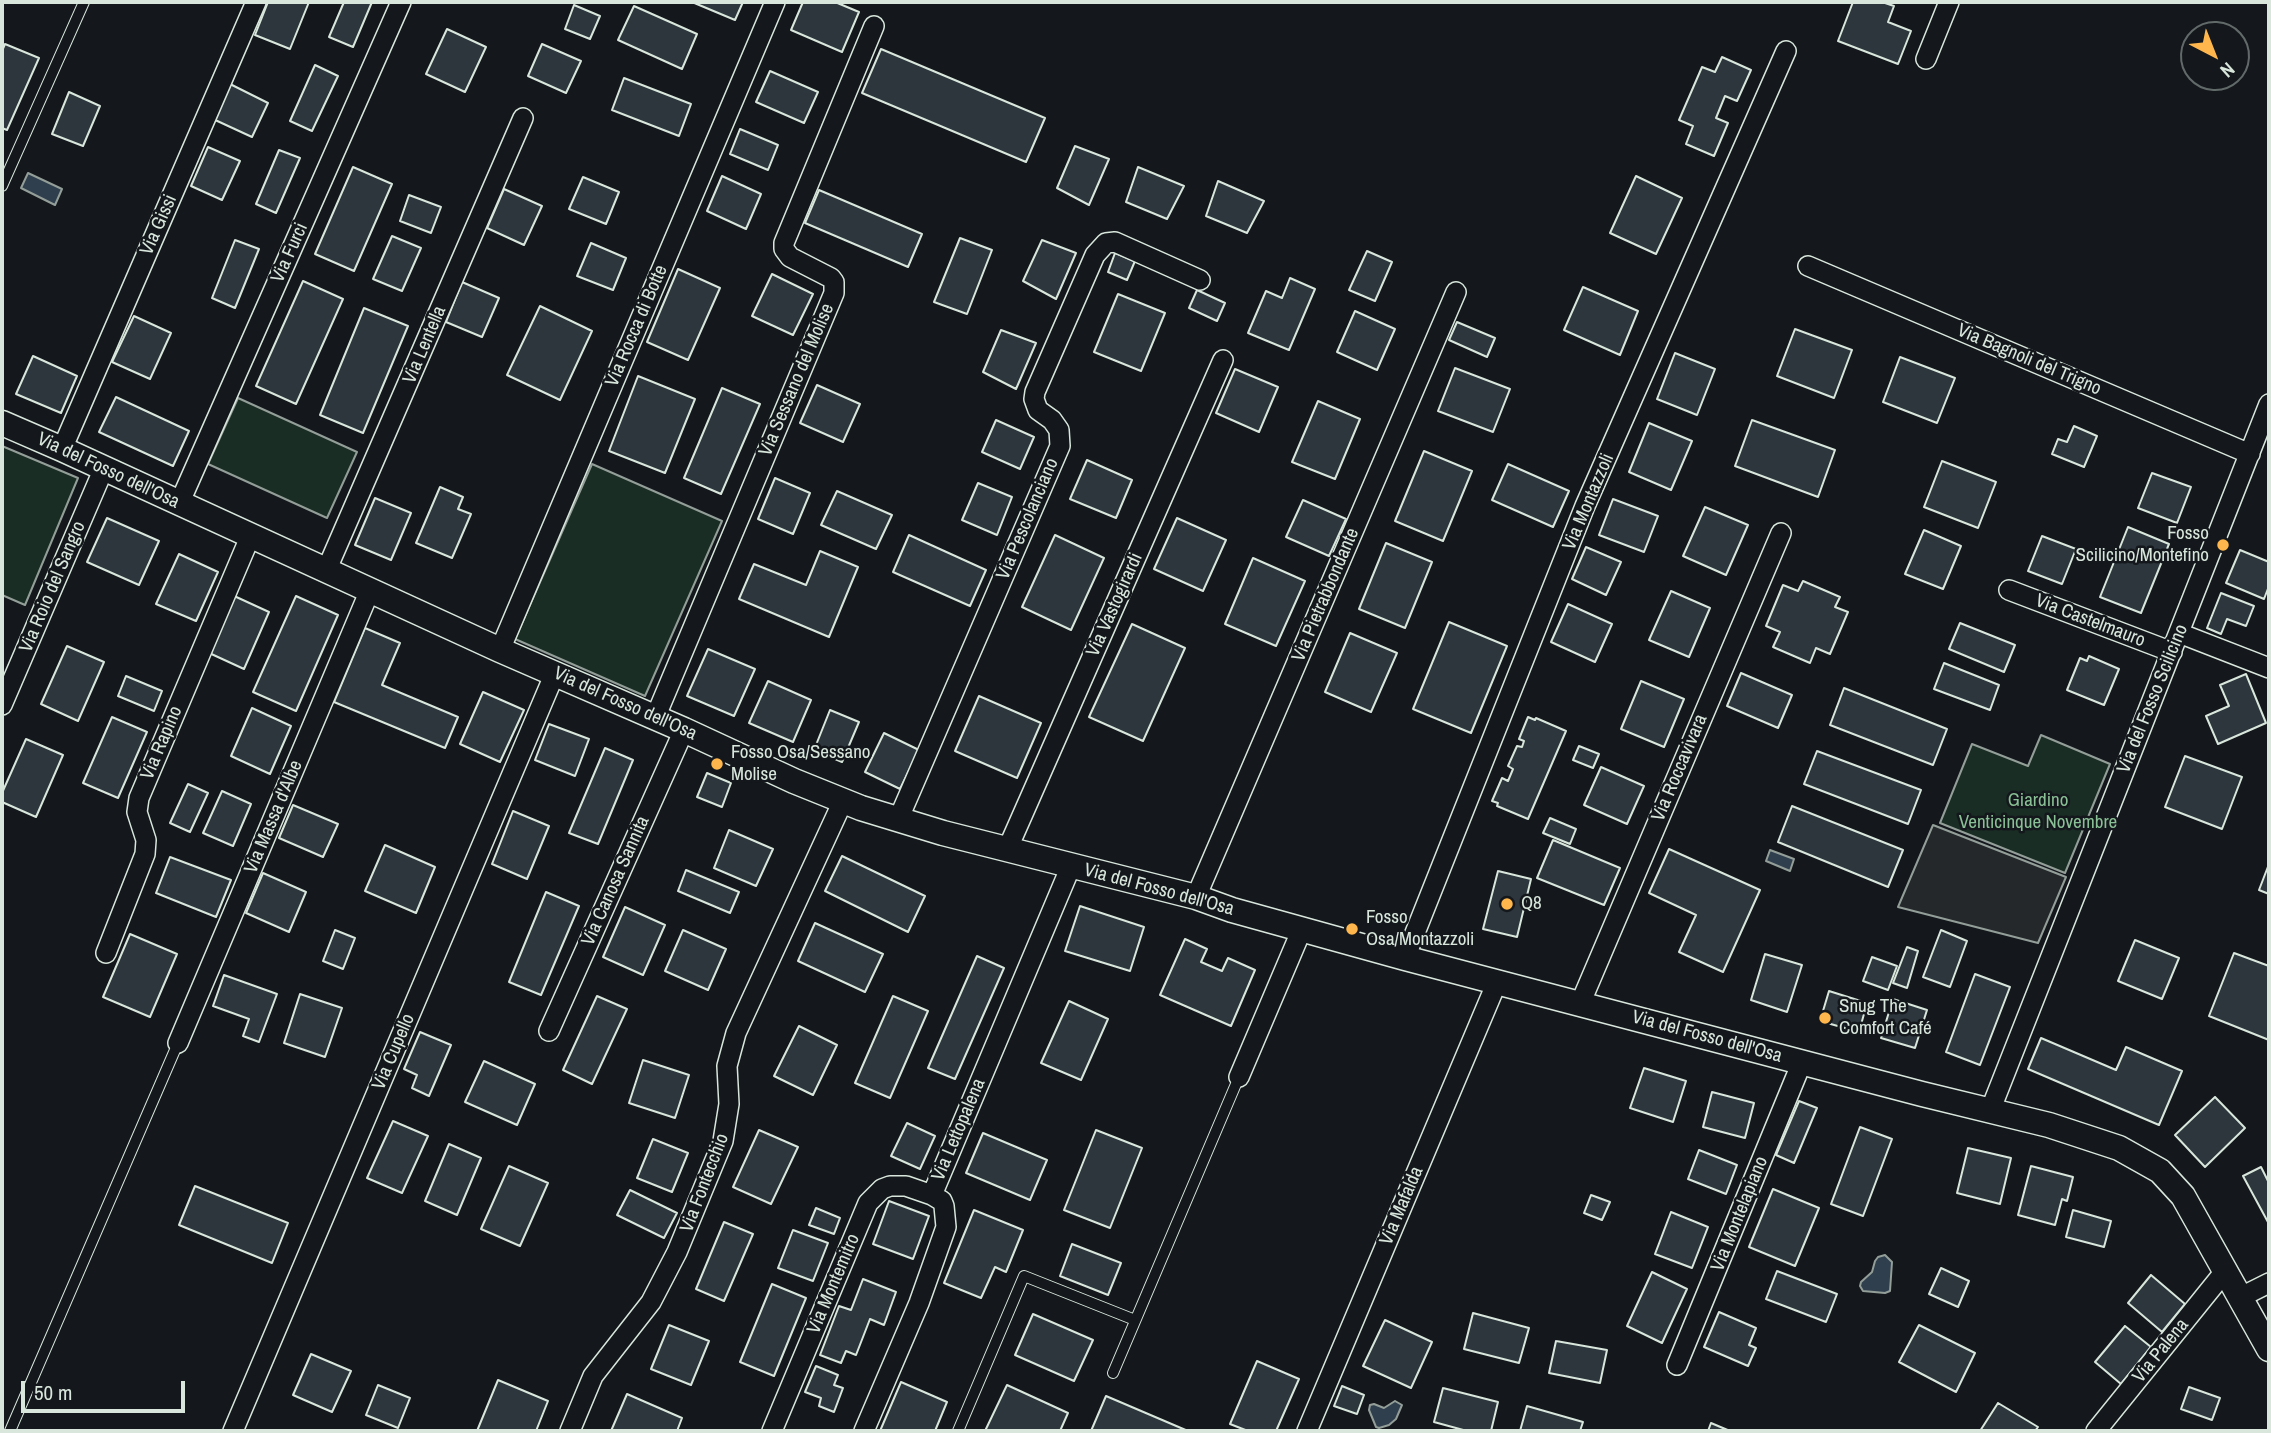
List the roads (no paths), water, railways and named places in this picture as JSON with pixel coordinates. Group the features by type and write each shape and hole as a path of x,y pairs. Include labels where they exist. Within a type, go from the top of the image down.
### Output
{"street":[{"name":"Via Gissi","path":"62,449 256,2"},
{"name":"Via Furci","path":"179,504 401,2"},
{"name":"Via Rocca di Botte","path":"500,650 775,2"},
{"path":"1926,59 1949,2"},
{"name":"Via Sessano del Molise","path":"655,718 834,293 834,282 831,278 790,257 784,249 784,243 874,26"},
{"name":"Via Montazzoli","path":"1405,958 1585,506 1786,51"},
{"name":"Via Lentella","path":"326,571 523,118"},
{"name":"Via Pescolanciano","path":"898,820 1059,446 1059,430 1052,420 1038,410 1034,399 1035,392 1095,255 1106,243 1115,242 1200,280"},
{"name":"Via Bagnoli del Trigno","path":"1808,266 2250,454"},
{"name":"Via Pietrabbondante","path":"1196,897 1456,292"},
{"name":"Via Vastogirardi","path":"1007,850 1223,360"},
{"name":"Via del Fosso Scilicino","path":"1990,1111 2250,454 2264,432 2269,404"},
{"name":"Via del Fosso dell'Osa","path":"2,423 500,650 843,801 898,820 1196,897 1232,910 1405,958 2080,1134 2119,1148 2148,1163 2167,1178 2183,1196 2269,1349"},
{"name":"Via Roio del Sangro","path":"2,705 104,468"},
{"name":"Via Roccavivara","path":"1580,1003 1781,533"},
{"name":"Via Rapino","path":"106,953 145,854 146,840 137,812 139,798 250,537"},
{"name":"Via Massa d'Albe","path":"178,1044 370,590"},
{"name":"Via Castelmauro","path":"2009,590 2172,652"},
{"path":"2179,633 2269,667"},
{"name":"Via Cupello","path":"233,1431 555,673"},
{"name":"Via Canosa Sannita","path":"549,1031 684,730"},
{"name":"Via Fontecchio","path":"570,1431 593,1376 652,1302 683,1240 723,1141 728,1119 727,1066 733,1042 843,801"},
{"name":"Via Lettopalena","path":"864,1431 919,1303 946,1227 942,1201 932,1195 1071,866"},
{"path":"1239,1077 1302,929"},
{"name":"Via Mafalda","path":"1307,1431 1497,982"},
{"name":"Via Montelapiano","path":"1677,1365 1802,1062"},
{"name":"Via Montemitro","path":"772,1431 868,1203 890,1186 906,1186 932,1195"},
{"name":"Via Palena","path":"2096,1431 2226,1270"},
{"path":"2241,1297 2269,1283"}],"lane":[{"path":"2,186 85,2"},
{"path":"10,1431 178,1044"},
{"path":"1112,1373 1239,1077"},
{"path":"958,1431 1024,1276 1135,1320"}],"water":[{"path":"28,173 62,189 55,205 21,188"},
{"path":"1770,850 1794,859 1790,871 1766,861"},
{"path":"1885,1255 1892,1262 1890,1291 1863,1291 1861,1282 1872,1272 1878,1257"},
{"path":"1395,1401 1402,1405 1396,1419 1389,1425 1376,1427 1369,1410 1370,1405 1384,1408"}],"place":[{"name":"Fosso Scilicino/Montefino","path":"2223,545"},
{"name":"Fosso Osa/Sessano Molise","path":"717,764"},
{"name":"Q8","path":"1507,904"},
{"name":"Fosso Osa/Montazzoli","path":"1352,929"},
{"name":"Snug The Comfort Café","path":"1825,1018"}],"park label":[{"name":"Giardino Venticinque Novembre","path":"2038,812"}]}
